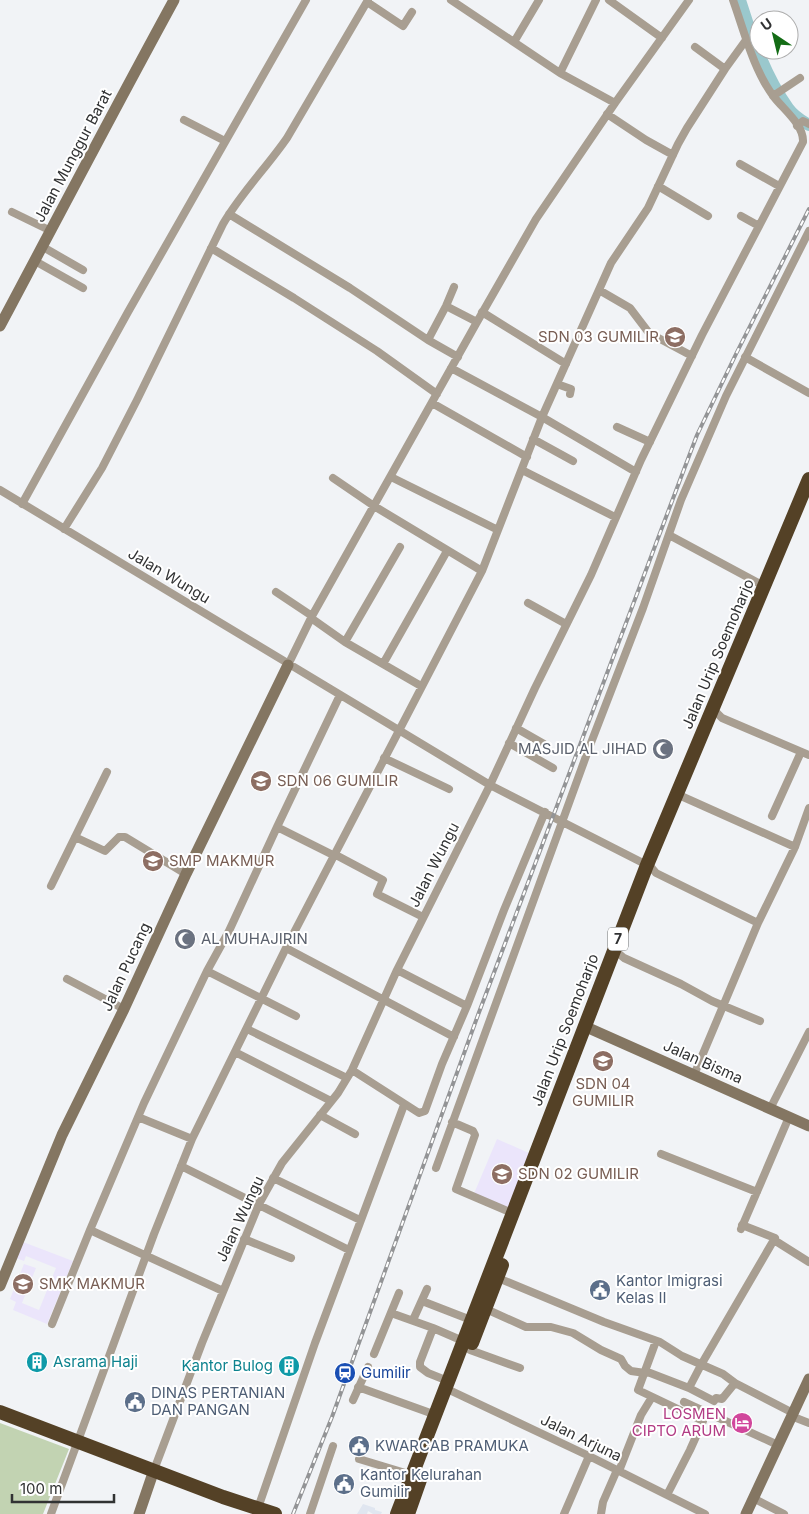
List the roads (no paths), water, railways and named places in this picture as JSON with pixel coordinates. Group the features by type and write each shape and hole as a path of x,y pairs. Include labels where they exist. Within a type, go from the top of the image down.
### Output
{"highway":[{"name":"Jalan Urip Soemoharjo","path":"397,1514 466,1345 486,1309 536,1164 649,866 809,479"},
{"name":"Jalan Urip Soemoharjo","path":"466,1345 471,1320 512,1213 618,953 649,866 681,796 809,494"},
{"name":"Jalan Urip Soemoharjo","path":"408,1514 449,1387"},
{"path":"0,1412 223,1497 273,1514"}],"street":[{"name":"Jalan Munggur Barat","path":"0,326 101,133 174,0"},
{"path":"22,504 306,0"},
{"path":"451,0 560,73 615,103"},
{"path":"463,7 468,0"},
{"path":"514,42 539,0"},
{"path":"560,73 596,0"},
{"path":"609,0 662,38"},
{"path":"288,665 312,618 476,322 536,220 607,114 689,0"},
{"path":"733,0 757,66 802,124 803,142 692,356 650,442 615,516 591,574 490,785 649,866 656,873 758,923"},
{"path":"64,529 102,468 210,248 229,214 287,138 367,1 403,26 412,12"},
{"path":"51,1514 146,1257 192,1139 247,1029 260,998 333,855 482,571 542,416 614,258 642,217 658,186 671,154 746,40"},
{"path":"695,47 725,70"},
{"path":"777,93 800,78"},
{"path":"607,114 671,154"},
{"path":"184,120 225,141"},
{"path":"740,164 779,186"},
{"path":"658,186 708,216"},
{"path":"12,212 51,231"},
{"path":"229,214 458,357"},
{"path":"742,216 759,226"},
{"path":"436,1168 681,500 726,396 809,231"},
{"path":"43,247 83,270"},
{"path":"210,248 294,298 368,346 436,394"},
{"path":"35,261 83,288"},
{"path":"428,340 454,287"},
{"path":"599,290 630,308 647,331 692,356"},
{"path":"446,306 476,322"},
{"path":"482,312 566,364"},
{"path":"745,357 809,393"},
{"path":"451,368 542,416 636,472"},
{"path":"557,384 571,388 570,394"},
{"path":"432,403 527,457"},
{"path":"617,427 650,442"},
{"path":"533,439 573,462"},
{"path":"522,470 615,516"},
{"path":"391,477 498,530"},
{"path":"332,478 374,506 482,571"},
{"name":"Jalan Wungu","path":"0,490 490,785 397,970 352,1070 331,1101 282,1163 259,1204 223,1291 154,1470"},
{"path":"669,535 764,586"},
{"path":"345,642 400,546"},
{"path":"383,664 447,551"},
{"path":"276,592 345,642 422,686"},
{"path":"528,603 566,624"},
{"name":"Jalan Pucang","path":"0,1286 62,1135 288,665"},
{"path":"52,1324 138,1117 207,971 229,931 340,695"},
{"path":"716,713 722,718 805,753 772,816"},
{"path":"516,728 544,744"},
{"path":"509,743 553,768"},
{"path":"384,758 449,789"},
{"path":"52,886 107,772"},
{"path":"681,796 795,847"},
{"path":"694,1075 758,923 795,847 809,808"},
{"path":"352,1070 419,1113 425,1112 504,910 545,812"},
{"path":"277,827 383,880 377,894 423,917"},
{"path":"75,837 105,851 119,837 125,837 186,874"},
{"path":"286,948 454,1037"},
{"path":"618,953 624,958 760,1022"},
{"path":"397,970 468,1006"},
{"path":"207,971 296,1016"},
{"path":"67,979 124,1009"},
{"name":"Jalan Bisma","path":"587,1027 809,1126"},
{"path":"247,1029 346,1078"},
{"path":"770,1108 809,1032"},
{"path":"235,1052 331,1101"},
{"path":"258,1508 314,1343 404,1104"},
{"path":"320,1115 355,1134"},
{"path":"138,1117 192,1139"},
{"path":"789,1117 742,1227 775,1238 774,1240 809,1262"},
{"path":"452,1122 473,1131 475,1134 456,1189 512,1213"},
{"path":"660,1154 757,1192"},
{"path":"181,1166 349,1250"},
{"path":"273,1178 360,1220"},
{"path":"90,1230 223,1291"},
{"path":"244,1239 291,1258"},
{"path":"689,1388 774,1240"},
{"path":"498,1278 656,1341 682,1356 723,1374 734,1382 809,1423"},
{"path":"413,1320 427,1289"},
{"path":"374,1354 399,1293"},
{"path":"422,1300 471,1320"},
{"path":"486,1309 526,1327 556,1328 573,1333 600,1350 622,1360 625,1366 631,1370 645,1372 689,1388 714,1401 716,1398 722,1400 734,1382"},
{"path":"391,1313 433,1328 466,1345 520,1368"},
{"name":"Jalan Arjuna","path":"433,1328 420,1362 420,1367 428,1373 449,1387 705,1514"},
{"path":"656,1341 638,1390 703,1421 667,1495"},
{"path":"353,1400 368,1367"},
{"path":"746,1514 809,1378"},
{"path":"358,1387 436,1415"},
{"path":"601,1514 603,1502 641,1415 652,1397"},
{"path":"684,1402 778,1446"},
{"path":"310,1514 333,1446"},
{"path":"564,1514 589,1456"},
{"path":"359,1459 412,1476"},
{"path":"139,1514 154,1470"},
{"path":"753,1498 784,1514"},
{"path":"682,1514 687,1505"}],"waterway":[{"path":"740,0 754,41 773,84 790,111 809,125"}],"railway":[{"path":"293,1514 332,1417 478,1015 697,435 809,209"}],"place":[{"name":"SDN 03 GUMILIR","path":"675,337"},
{"name":"MASJID AL JIHAD","path":"663,749"},
{"name":"SDN 06 GUMILIR","path":"261,781"},
{"name":"SMP MAKMUR","path":"153,861"},
{"name":"AL MUHAJIRIN","path":"185,939"},
{"name":"SDN 04 GUMILIR","path":"603,1061"},
{"name":"SDN 02 GUMILIR","path":"502,1174"},
{"name":"SMK MAKMUR","path":"23,1284"},
{"name":"Kantor Imigrasi Kelas II","path":"600,1290"},
{"name":"Asrama Haji","path":"37,1362"},
{"name":"Kantor Bulog","path":"289,1366"},
{"name":"Gumilir","path":"345,1373"},
{"name":"DINAS PERTANIAN DAN PANGAN","path":"135,1402"},
{"name":"LOSMEN CIPTO ARUM","path":"742,1423"},
{"name":"KWARCAB PRAMUKA","path":"359,1446"},
{"name":"Kantor Kelurahan Gumilir","path":"344,1484"}]}
